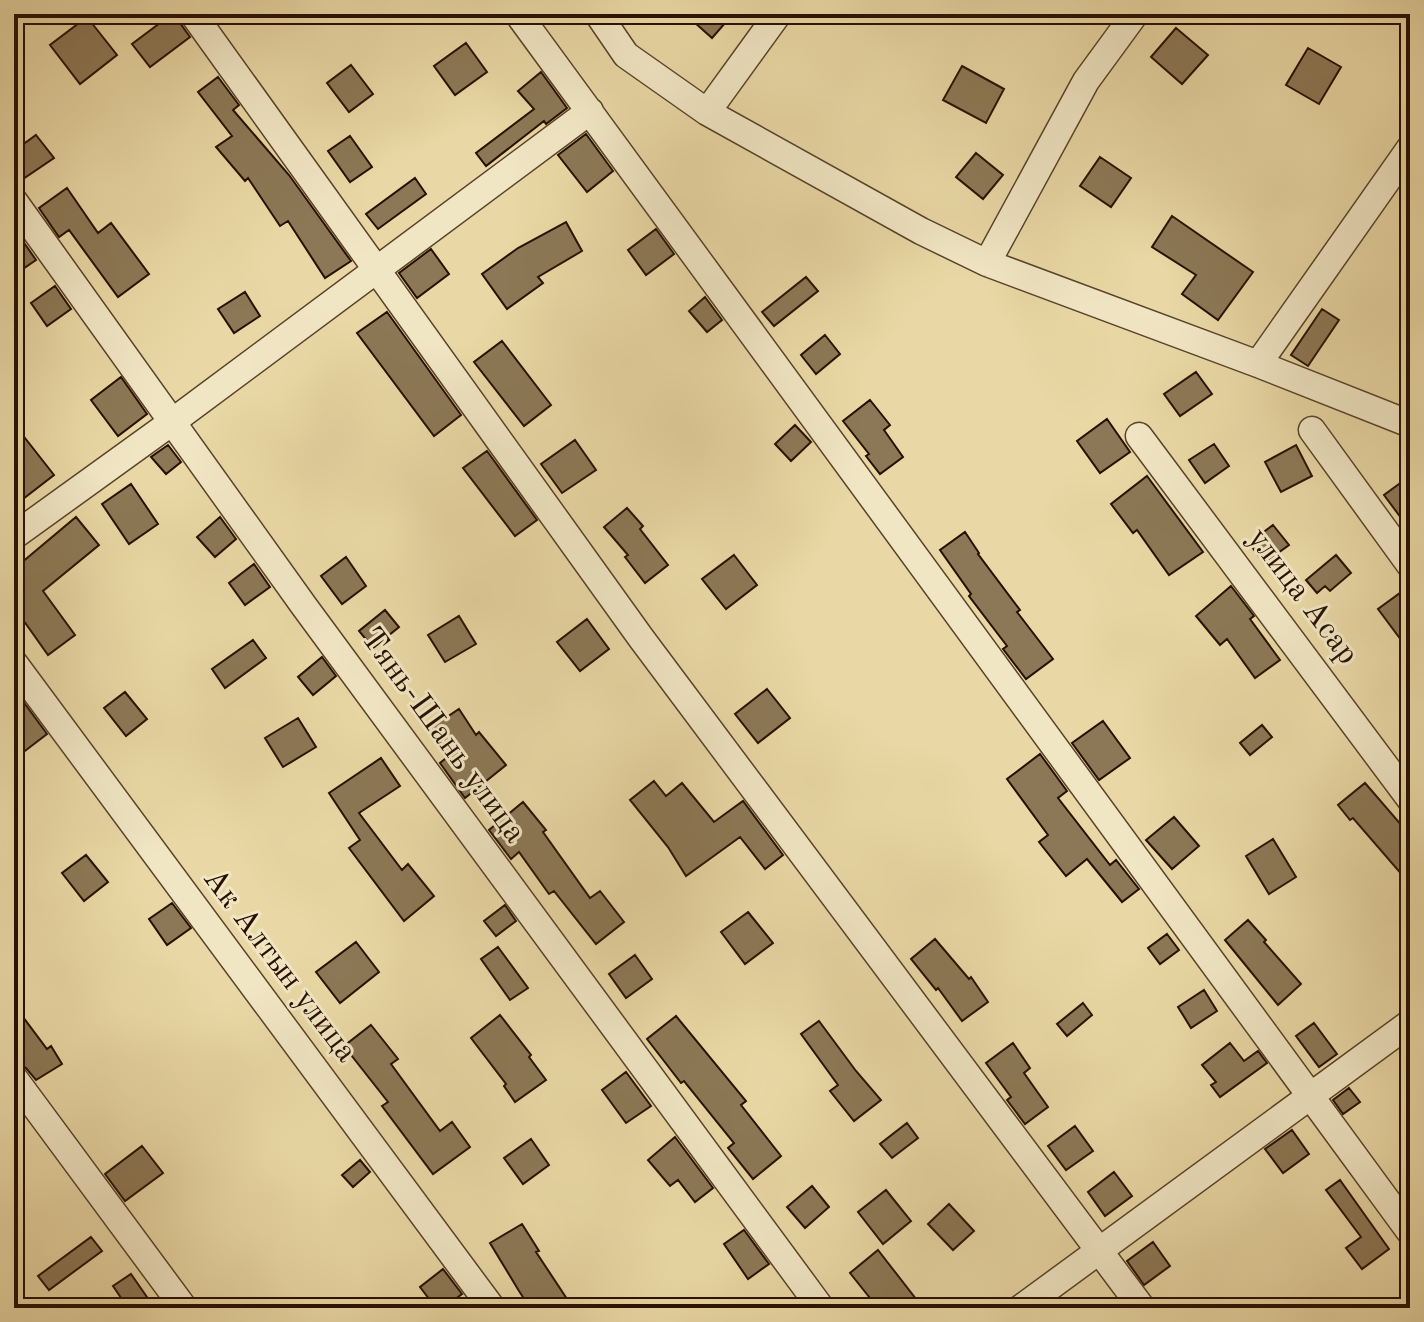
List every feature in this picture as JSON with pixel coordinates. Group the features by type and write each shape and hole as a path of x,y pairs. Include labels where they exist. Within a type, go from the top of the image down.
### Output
{"street":[{"path":"193,14 641,638 1142,1308"},
{"path":"518,14 1410,1232"},
{"path":"598,14 626,55 707,112 921,231 987,263 1410,424"},
{"path":"707,112 778,14"},
{"path":"987,263 1086,81 1135,14"},
{"path":"14,536 590,111"},
{"path":"1258,364 1410,148"},
{"name":"Тянь-Шань улица","path":"14,201 304,606 821,1308"},
{"path":"1312,430 1410,565"},
{"name":"улица Асар","path":"1139,436 1410,799"},
{"name":"Ак Алтын улица","path":"14,663 492,1308"},
{"path":"1021,1308 1410,1023"},
{"path":"14,1078 184,1308"}],"building":[{"path":"172,14 177,14 190,37 150,67 132,44"},
{"path":"702,14 733,14 712,38 694,22"},
{"path":"87,17 117,55 80,84 50,45"},
{"path":"1176,28 1208,55 1182,84 1151,57"},
{"path":"466,43 487,72 455,95 434,66"},
{"path":"1308,48 1341,67 1319,104 1286,85"},
{"path":"351,65 373,94 349,112 327,83"},
{"path":"962,66 1004,89 986,123 943,100"},
{"path":"541,72 567,108 546,124 544,121 486,166 476,153 534,109 518,91"},
{"path":"218,77 239,105 233,110 289,175 351,261 325,278 288,221 280,226 248,178 245,181 216,147 232,136 198,92"},
{"path":"586,134 613,171 587,192 558,155"},
{"path":"36,135 54,158 14,185 14,151"},
{"path":"350,136 372,167 350,182 328,151"},
{"path":"976,153 1003,175 983,199 956,177"},
{"path":"1100,157 1131,178 1111,207 1080,186"},
{"path":"415,178 426,194 378,229 366,214"},
{"path":"67,188 98,233 111,223 149,274 118,297 69,230 59,237 39,208"},
{"path":"1172,216 1253,272 1218,320 1182,294 1196,275 1152,247"},
{"path":"566,222 582,251 538,277 543,283 507,309 482,274 518,248"},
{"path":"656,229 674,254 646,275 628,250"},
{"path":"20,237 36,260 14,275 14,241"},
{"path":"431,249 449,274 417,298 399,273"},
{"path":"806,277 818,291 774,326 762,312"},
{"path":"55,286 71,309 47,326 31,303"},
{"path":"245,292 260,316 234,333 218,309"},
{"path":"705,297 722,320 707,332 689,311"},
{"path":"1322,309 1339,320 1308,366 1291,355"},
{"path":"387,312 461,415 434,436 357,333"},
{"path":"825,335 840,354 816,374 801,355"},
{"path":"502,341 551,405 524,426 474,362"},
{"path":"1196,372 1212,394 1180,416 1164,394"},
{"path":"121,377 147,414 118,436 91,400"},
{"path":"870,400 890,425 884,430 903,457 880,474 866,456 869,454 843,421"},
{"path":"1107,419 1130,452 1100,473 1077,441"},
{"path":"14,424 54,475 14,506"},
{"path":"795,425 811,442 791,461 775,444"},
{"path":"575,440 596,470 562,493 541,464"},
{"path":"1214,444 1229,466 1205,483 1189,460"},
{"path":"168,445 181,462 166,474 151,457"},
{"path":"1296,445 1312,476 1281,492 1265,462"},
{"path":"487,451 537,520 515,536 463,468"},
{"path":"1147,476 1203,552 1169,575 1137,530 1133,533 1111,504"},
{"path":"1410,476 1410,530 1384,495"},
{"path":"131,484 158,524 129,544 102,504"},
{"path":"627,508 643,526 640,529 668,565 645,583 625,557 628,555 604,527"},
{"path":"76,517 99,545 43,591 75,635 48,655 14,607 14,569"},
{"path":"220,517 236,539 215,557 197,537"},
{"path":"1273,525 1289,545 1264,563 1249,543"},
{"path":"965,532 1020,610 1017,612 1053,659 1026,679 1003,649 1007,646 969,596 971,594 940,550"},
{"path":"734,555 757,585 726,609 702,579"},
{"path":"1336,555 1351,573 1330,591 1325,586 1317,593 1306,580"},
{"path":"346,557 366,586 342,604 321,576"},
{"path":"254,564 270,587 245,605 229,583"},
{"path":"1231,586 1254,616 1250,619 1280,660 1255,678 1227,639 1220,645 1196,616"},
{"path":"1400,593 1410,607 1410,652 1378,609"},
{"path":"385,610 399,627 373,648 359,631"},
{"path":"459,616 476,644 445,662 428,635"},
{"path":"587,619 609,649 580,671 557,642"},
{"path":"253,640 266,658 225,688 212,669"},
{"path":"322,657 336,676 313,695 298,677"},
{"path":"767,689 790,718 758,743 735,714"},
{"path":"125,692 147,719 126,736 104,708"},
{"path":"25,704 47,734 21,754 14,746 14,712"},
{"path":"459,709 476,735 479,732 506,765 465,798 440,763 450,755 432,727"},
{"path":"298,718 316,747 283,767 265,738"},
{"path":"1103,721 1130,758 1099,780 1072,743"},
{"path":"1262,725 1272,737 1250,755 1240,743"},
{"path":"1040,754 1067,791 1058,798 1110,865 1116,860 1139,889 1122,902 1087,859 1066,876 1039,842 1048,835 1007,779"},
{"path":"381,758 400,786 359,813 402,870 408,864 434,896 404,921 349,848 360,840 329,793"},
{"path":"654,781 666,796 682,783 714,822 743,801 783,855 765,869 740,837 686,876 668,847 630,800"},
{"path":"1365,783 1410,835 1410,884 1338,805"},
{"path":"523,802 546,830 543,832 590,898 600,891 624,922 596,944 554,891 549,894 519,852 511,859 489,830"},
{"path":"1174,817 1199,846 1172,869 1146,840"},
{"path":"1273,839 1296,877 1269,894 1246,856"},
{"path":"86,855 108,882 84,901 62,873"},
{"path":"172,903 191,928 167,945 149,919"},
{"path":"505,905 516,921 496,936 484,921"},
{"path":"748,912 773,943 745,964 721,932"},
{"path":"1248,920 1301,984 1278,1005 1225,940"},
{"path":"1167,934 1179,950 1160,964 1148,948"},
{"path":"935,939 969,979 971,977 988,1002 962,1021 938,988 936,990 911,959"},
{"path":"356,942 379,972 340,1003 316,972"},
{"path":"498,947 528,988 510,1000 481,959"},
{"path":"635,955 652,979 626,998 609,974"},
{"path":"1204,990 1217,1011 1191,1028 1178,1007"},
{"path":"1083,1003 1092,1015 1067,1036 1057,1024"},
{"path":"14,1005 47,1049 51,1046 62,1064 36,1080 26,1068 14,1062"},
{"path":"500,1015 546,1080 515,1102 504,1086 506,1084 471,1038"},
{"path":"676,1016 746,1101 741,1105 781,1156 753,1179 728,1148 734,1143 647,1039"},
{"path":"819,1021 881,1100 854,1121 830,1091 838,1085 801,1034"},
{"path":"1314,1023 1337,1054 1319,1067 1296,1036"},
{"path":"371,1025 398,1059 391,1064 440,1131 452,1122 470,1147 433,1174 382,1106 388,1102 344,1046"},
{"path":"1013,1043 1030,1068 1024,1073 1048,1107 1025,1124 1007,1100 1011,1097 986,1063"},
{"path":"1230,1043 1244,1061 1258,1051 1267,1063 1220,1097 1211,1085 1216,1082 1202,1065"},
{"path":"626,1072 651,1106 626,1123 602,1090"},
{"path":"1349,1088 1360,1102 1343,1114 1333,1100"},
{"path":"907,1123 918,1138 892,1158 880,1144"},
{"path":"1075,1126 1093,1151 1066,1170 1048,1146"},
{"path":"1292,1130 1309,1154 1283,1173 1265,1149"},
{"path":"675,1137 713,1188 695,1202 678,1180 670,1186 648,1160"},
{"path":"531,1139 549,1165 523,1184 504,1158"},
{"path":"142,1146 163,1173 125,1201 105,1174"},
{"path":"360,1160 370,1172 353,1187 342,1175"},
{"path":"1114,1172 1132,1196 1105,1216 1088,1192"},
{"path":"1340,1180 1389,1249 1362,1269 1346,1248 1361,1237 1326,1190"},
{"path":"812,1186 829,1207 805,1228 787,1207"},
{"path":"886,1190 911,1221 883,1244 858,1212"},
{"path":"949,1204 974,1231 953,1250 928,1224"},
{"path":"522,1224 539,1251 536,1252 573,1308 530,1308 519,1291 490,1243"},
{"path":"744,1230 769,1264 748,1279 724,1244"},
{"path":"91,1237 102,1251 49,1290 38,1276"},
{"path":"1153,1242 1170,1266 1144,1285 1127,1261"},
{"path":"878,1250 923,1308 878,1308 850,1273"},
{"path":"443,1269 462,1294 443,1308 436,1308 420,1287"},
{"path":"131,1274 149,1300 137,1308 128,1308 113,1286"}]}
